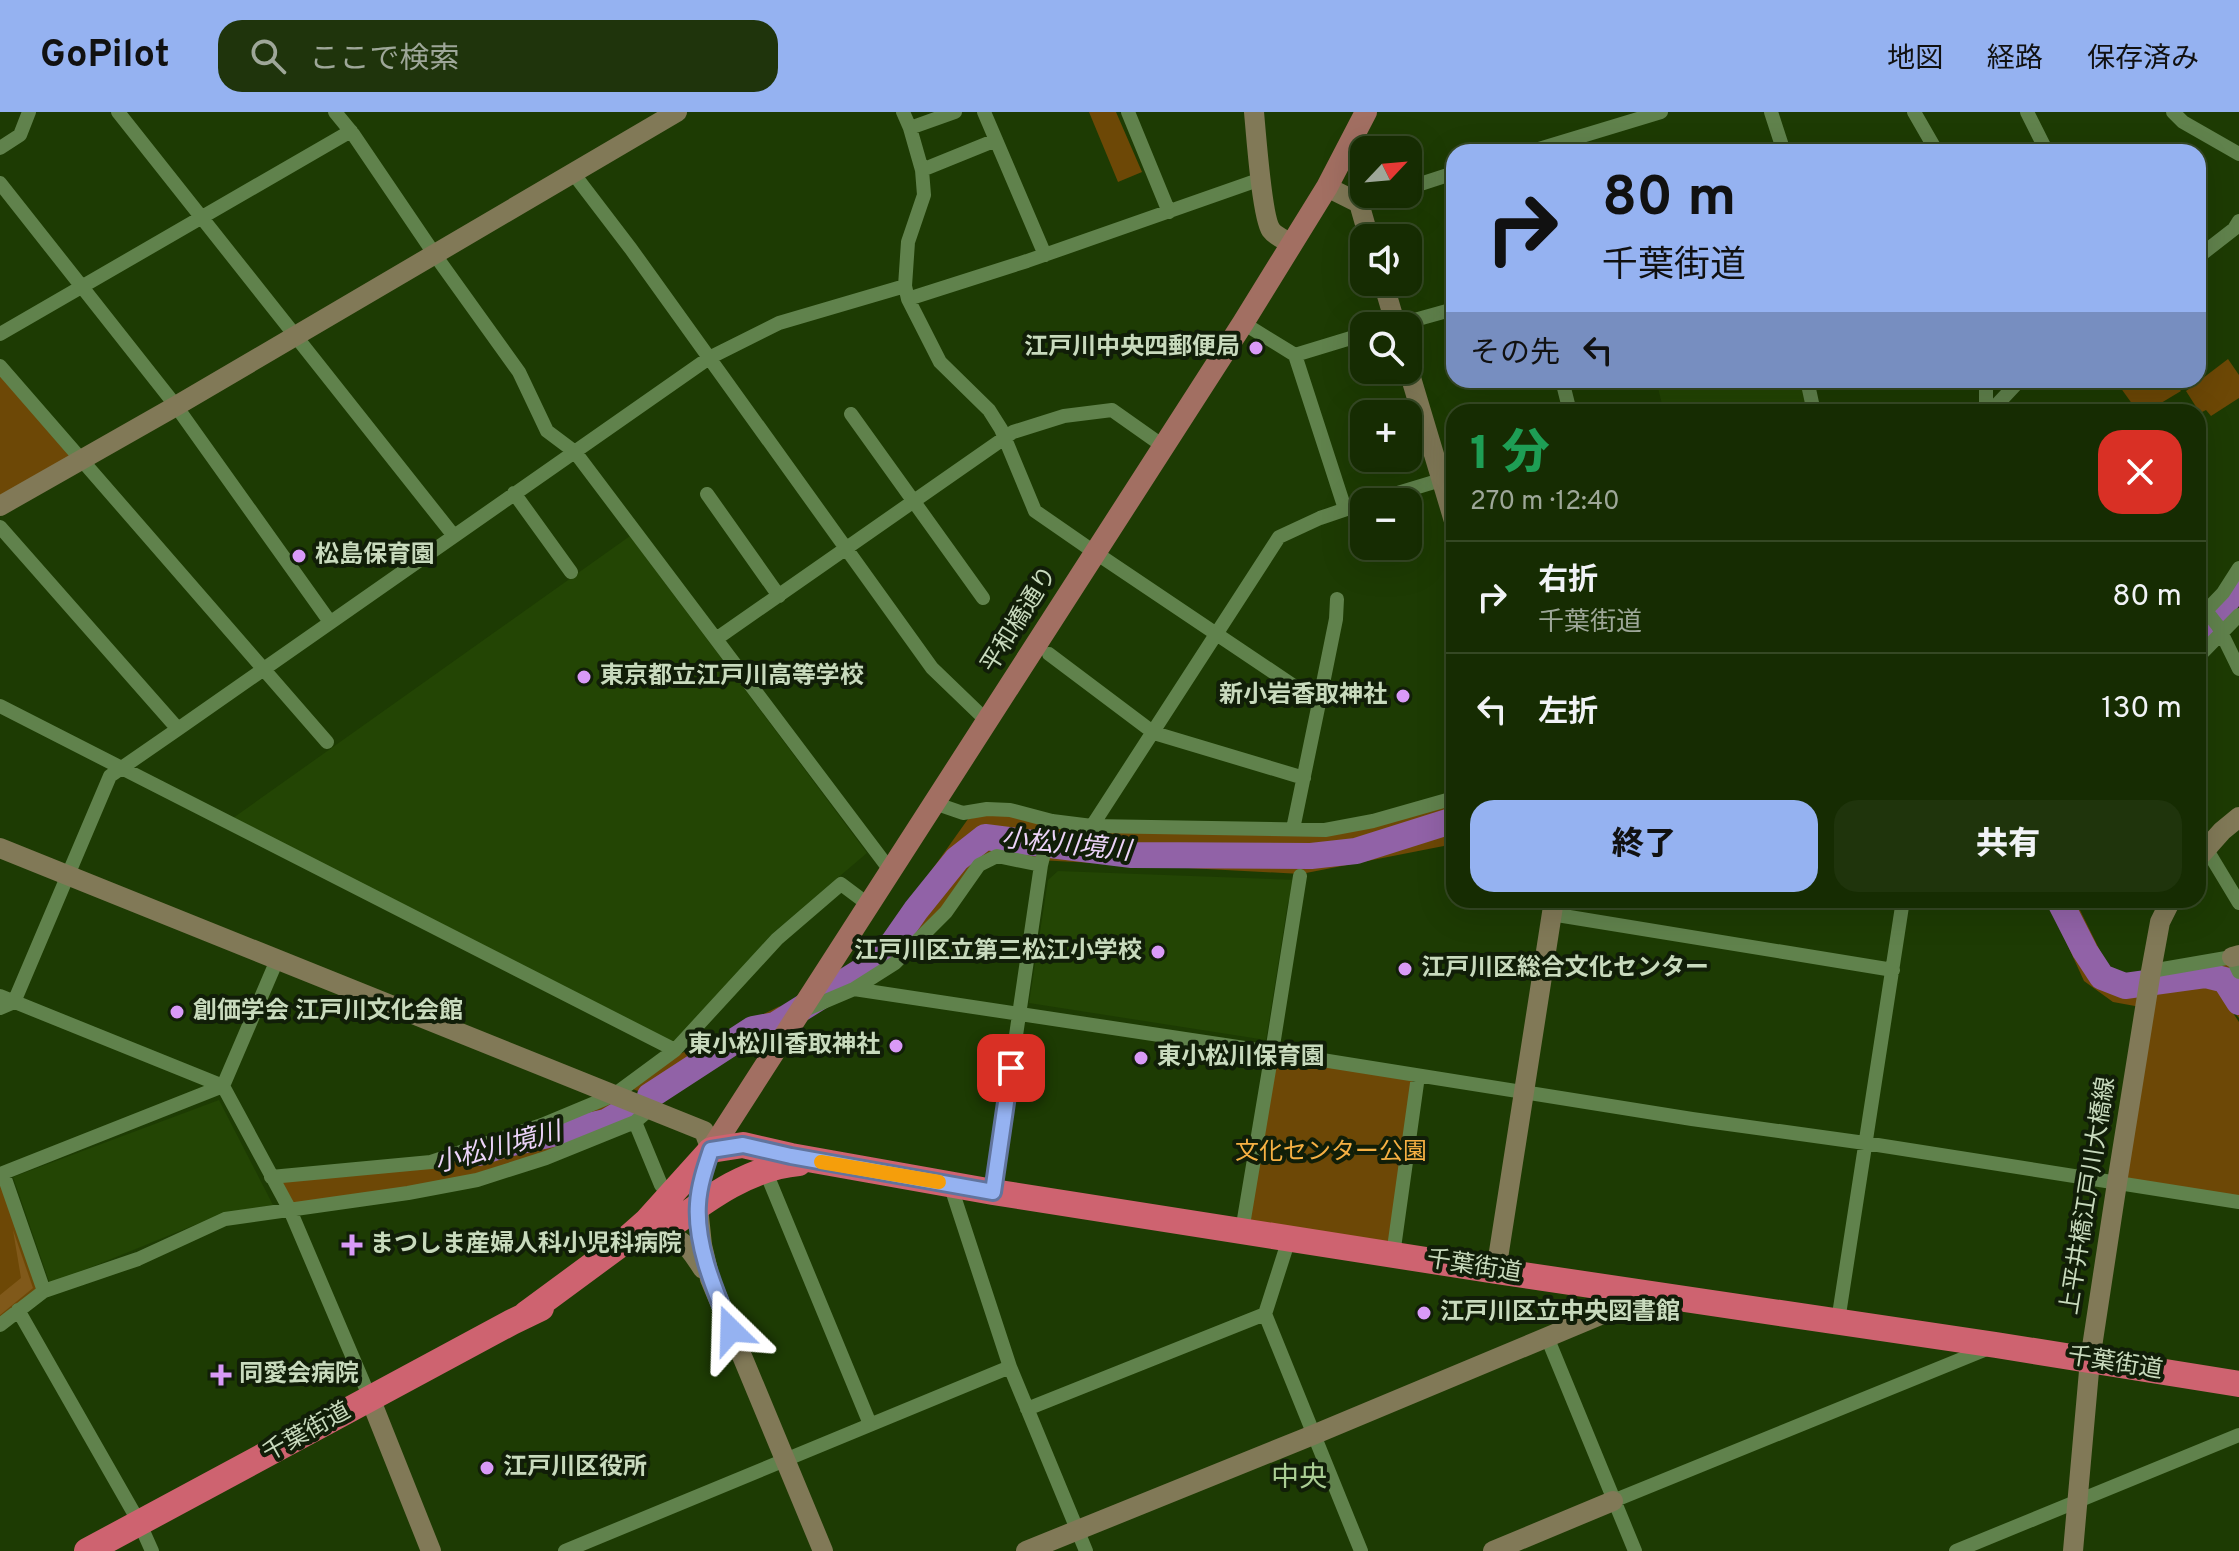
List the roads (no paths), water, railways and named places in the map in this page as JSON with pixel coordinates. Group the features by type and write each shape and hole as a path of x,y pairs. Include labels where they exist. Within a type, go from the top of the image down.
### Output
{"highway":[{"name":"千葉街道","path":"526,1314 647,1221 711,1150 743,1145 761,1151 993,1192 2239,1384"},
{"name":"千葉街道","path":"87,1551 526,1314 590,1285 632,1257 677,1212 702,1176 711,1150"},
{"path":"651,1240 736,1183 765,1170 795,1164 841,1165"}],"main road":[{"name":"平和橋通り","path":"711,1150 1243,323 1327,187 1366,112"}],"street":[{"path":"0,148 20,135 29,112"},
{"path":"118,112 454,536"},
{"path":"335,112 519,372 547,431 575,452 890,870"},
{"path":"0,506 677,112"},
{"path":"903,112 922,170 924,195 908,242 907,292 940,362 989,410 1004,436 1035,511 1319,703"},
{"path":"910,128 955,112"},
{"path":"984,112 1045,255"},
{"path":"1128,112 1169,212"},
{"path":"1254,112 1261,179 1271,231 1292,244"},
{"path":"1550,144 1615,119 1661,112"},
{"path":"1771,112 1781,144"},
{"path":"1914,112 1932,144"},
{"path":"2027,112 2043,144"},
{"path":"2173,112 2183,122 2239,154"},
{"path":"0,334 351,131"},
{"path":"922,170 996,140"},
{"path":"573,173 932,668 987,721"},
{"path":"1422,183 1446,176"},
{"path":"431,1551 290,1210 223,1086 5,1002 69,875 110,776 709,358 755,333 779,323 1045,255 1261,179"},
{"path":"0,183 176,406 330,622"},
{"path":"1327,187 1350,198"},
{"path":"2206,251 2234,229 2239,221"},
{"path":"1422,318 1446,311"},
{"path":"1243,323 1295,355 1345,509"},
{"path":"1295,355 1350,338"},
{"path":"0,366 327,742"},
{"path":"1414,384 1446,475"},
{"path":"1996,404 2012,388"},
{"path":"716,639 1004,436 1064,416 1112,410 1163,446"},
{"path":"851,414 983,598"},
{"path":"1415,488 1446,478"},
{"path":"514,493 571,572"},
{"path":"707,494 779,596"},
{"path":"1092,826 1279,537 1350,508"},
{"path":"0,527 178,729"},
{"path":"2206,612 2239,568"},
{"path":"1293,829 1336,619 1337,599"},
{"path":"2206,647 2220,630 2239,615"},
{"path":"2206,619 2220,630 2239,669"},
{"path":"1049,654 1154,733 1304,778"},
{"path":"0,706 675,1050"},
{"path":"934,803 963,813 987,809 1010,810 1051,826 1325,830 1446,800"},
{"path":"2206,843 2239,817"},
{"path":"993,1192 1042,861 1051,826"},
{"path":"0,848 614,1095 642,1116 704,1131 711,1150"},
{"path":"2206,854 2239,903"},
{"path":"802,1011 854,989 895,963 946,912 979,865 997,856 1042,861"},
{"path":"1242,1231 1300,876"},
{"path":"271,1177 431,1162 542,1125 614,1095 675,1050 777,939 841,884 869,905"},
{"path":"1496,1271 1552,908"},
{"path":"1557,908 1893,970"},
{"path":"1838,1321 1902,908"},
{"name":"上平井橋江戸川大橋線","path":"2073,1551 2090,1360 2149,979 2160,922 2167,908"},
{"path":"44,1291 1,1171 223,1086 277,960"},
{"path":"2149,979 2237,961"},
{"path":"854,989 2239,1202"},
{"path":"1393,1255 1418,1076"},
{"path":"642,1116 661,1185 674,1192"},
{"path":"0,1325 44,1291 138,1259 225,1219 477,1180 546,1158 642,1116"},
{"path":"765,1170 870,1424"},
{"path":"702,1176 698,1207 710,1279 823,1551"},
{"path":"950,1184 1010,1367 1086,1551"},
{"path":"651,1240 668,1237 685,1243 710,1279"},
{"path":"1289,1239 1265,1314 1361,1551"},
{"path":"1026,1551 1617,1308 1623,1302 1624,1290"},
{"path":"18,1310 139,1522 152,1551"},
{"path":"1027,1409 1265,1314"},
{"path":"1547,1337 1635,1551"},
{"path":"1497,1550 1996,1345"},
{"path":"565,1551 1010,1367"},
{"path":"1956,1551 2239,1435"}],"waterway":[{"name":"小松川境川","path":"2206,629 2239,584"},
{"name":"小松川境川","path":"650,1096 753,1029 775,1025 863,970 893,943 957,859 985,837 1132,855 1311,856 1356,851 1446,823"},
{"name":"小松川境川","path":"2063,908 2102,977 2125,986 2205,975 2225,980 2239,1002"},
{"name":"小松川境川","path":"478,1153 606,1122 623,1112"}],"place":[{"name":"江戸川中央四郵便局","path":"1256,348"},
{"name":"松島保育園","path":"299,556"},
{"name":"東京都立江戸川高等学校","path":"584,677"},
{"name":"新小岩香取神社","path":"1403,696"},
{"name":"江戸川区立第三松江小学校","path":"1158,952"},
{"name":"江戸川区総合文化センター","path":"1405,969"},
{"name":"創価学会 江戸川文化会館","path":"177,1012"},
{"name":"東小松川香取神社","path":"896,1046"},
{"name":"東小松川保育園","path":"1141,1058"},
{"name":"まつしま産婦人科小児科病院","path":"352,1245"},
{"name":"江戸川区立中央図書館","path":"1424,1313"},
{"name":"同愛会病院","path":"221,1375"},
{"name":"江戸川区役所","path":"487,1468"}],"district":[{"name":"中央","path":"1299,1479"}],"park label":[{"name":"文化センター公園","path":"1331,1153"}]}
